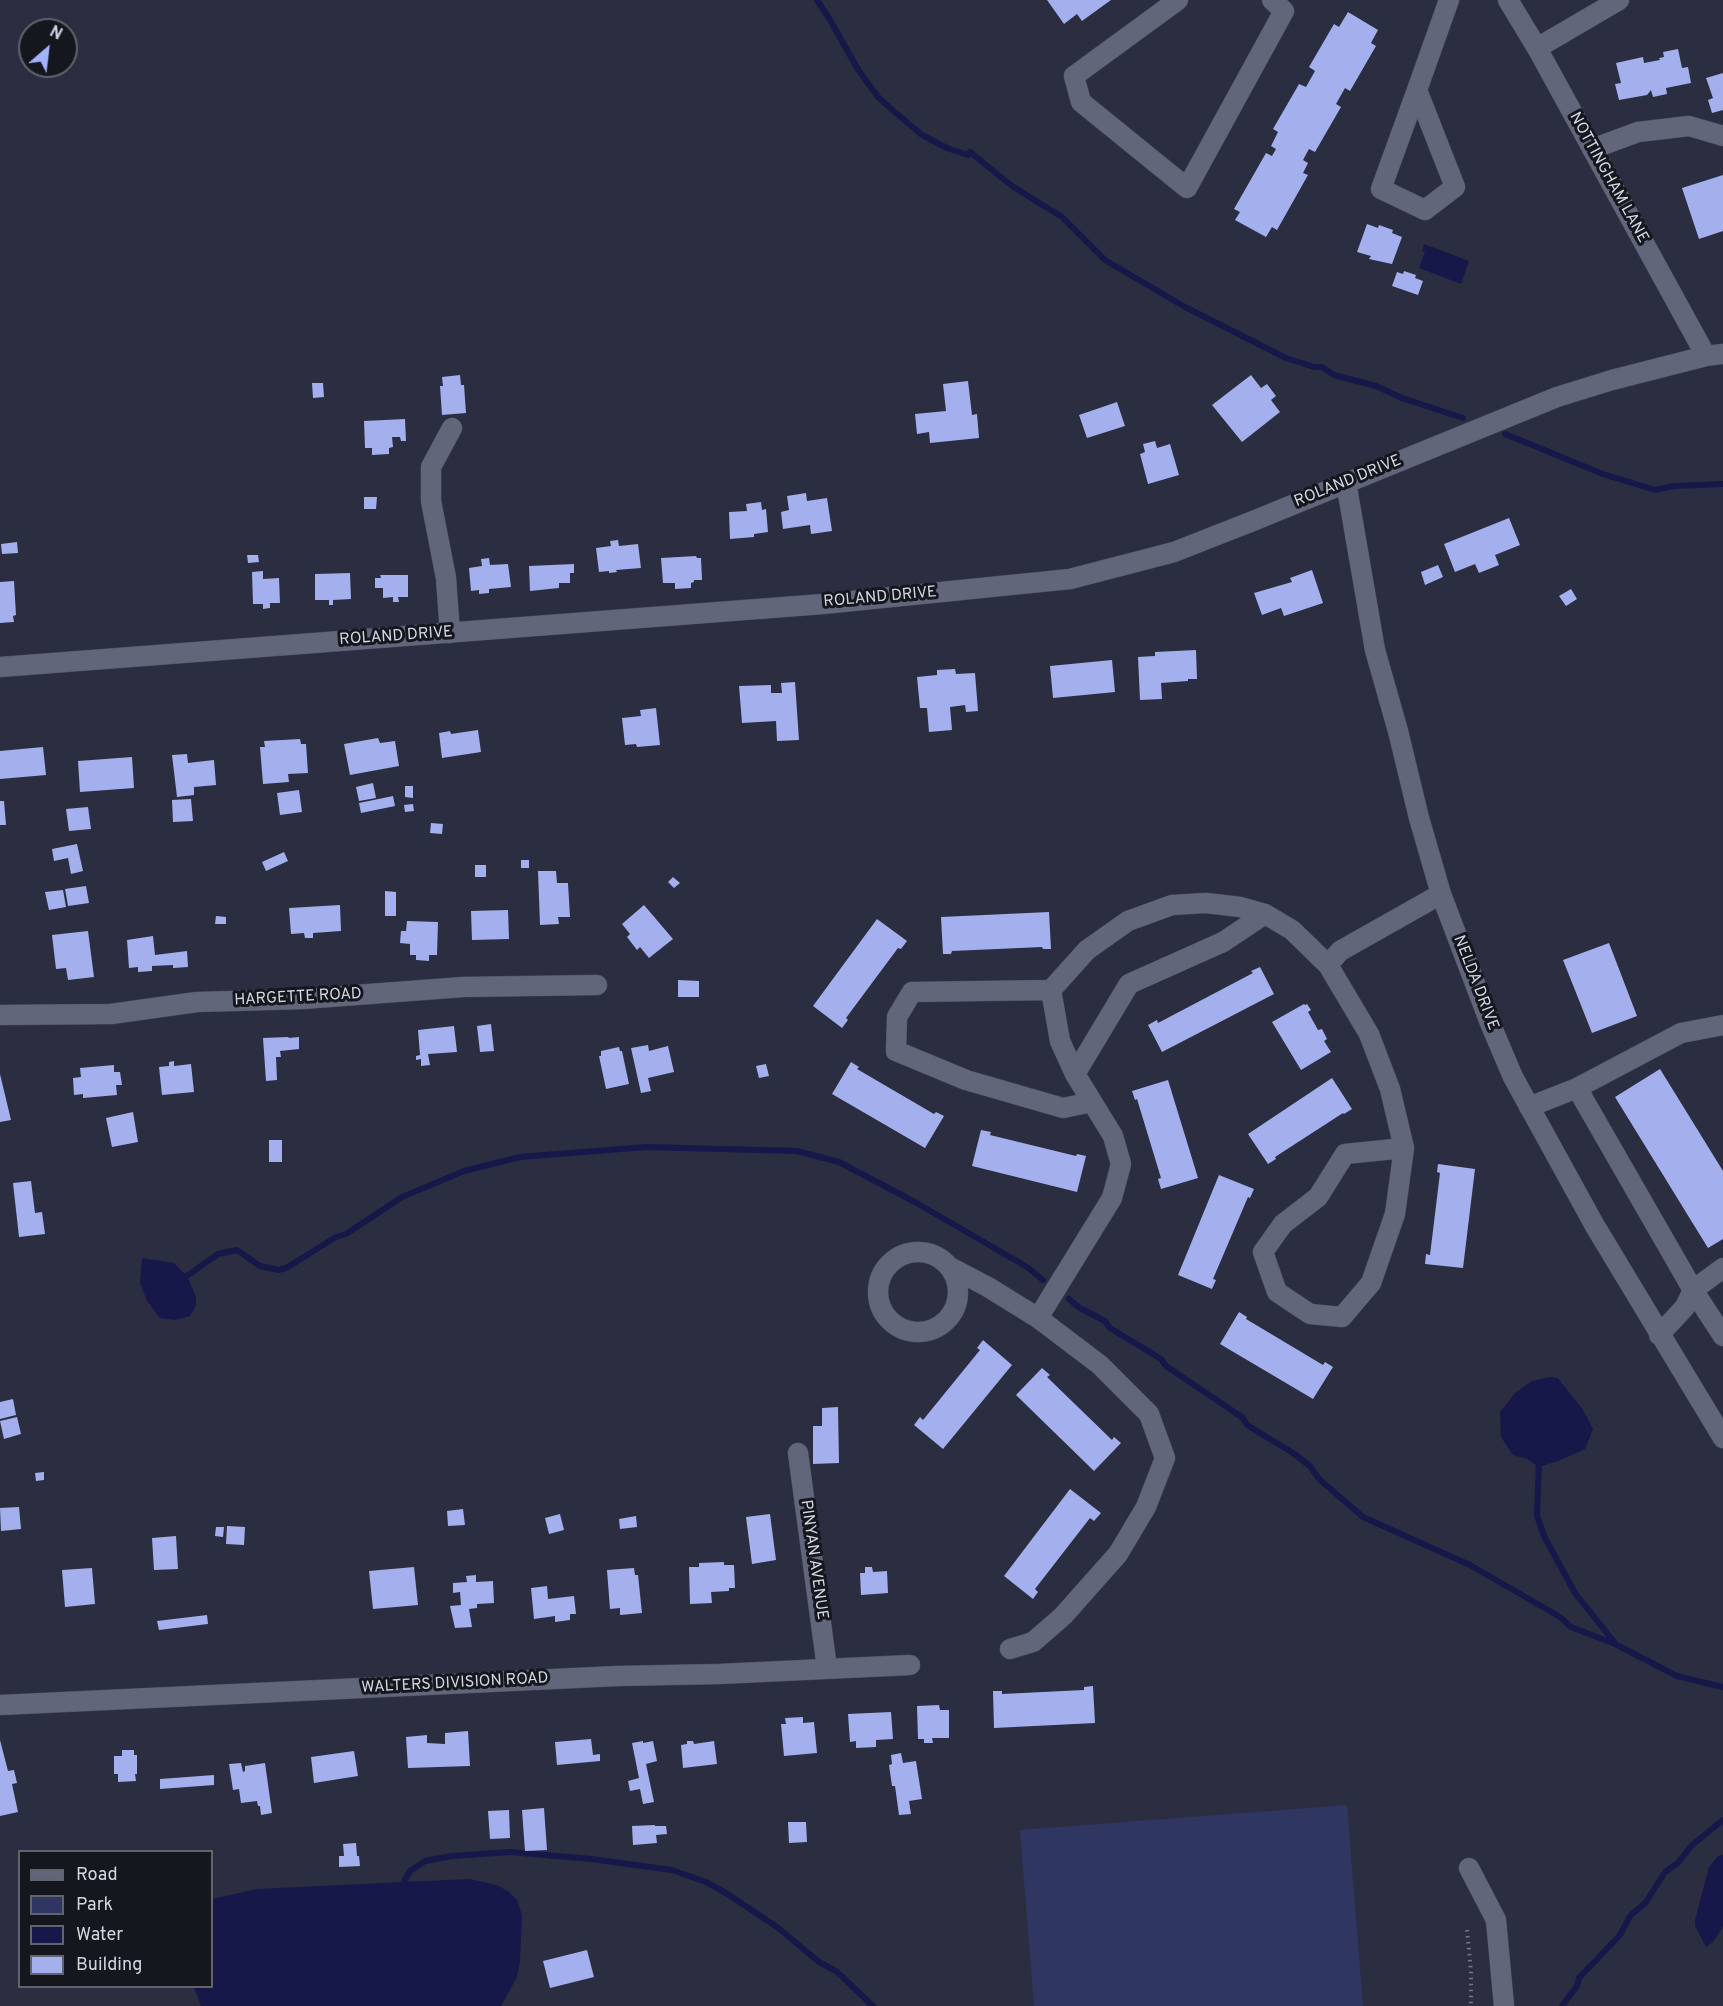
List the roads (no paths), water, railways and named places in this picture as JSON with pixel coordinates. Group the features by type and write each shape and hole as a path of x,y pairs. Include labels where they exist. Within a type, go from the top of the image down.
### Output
{"street":[{"path":"1178,0 1074,76 1081,102 1187,188 1284,11 1272,0"},
{"path":"1417,90 1455,187 1425,210 1381,189 1449,0"},
{"name":"NOTTINGHAM LANE","path":"1508,0 1592,149 1714,355"},
{"path":"1537,48 1619,0"},
{"path":"1592,149 1638,132 1689,126 1723,136"},
{"name":"ROLAND DRIVE","path":"0,667 823,604 1071,579 1174,552 1557,397 1612,380 1714,355"},
{"path":"450,633 446,578 431,501 431,467 452,428"},
{"name":"NELDA DRIVE","path":"1347,482 1375,650 1419,818 1441,894 1490,1023 1513,1077 1594,1226 1723,1438"},
{"path":"1328,966 1340,951 1441,894"},
{"path":"1092,1102 1064,1108 966,1080 896,1051 897,1017 912,992 1051,990 1087,950 1128,921 1172,905 1206,903 1240,907 1265,914 1292,930 1328,966 1369,1034 1390,1089 1404,1148 1395,1214 1371,1283 1342,1317 1310,1314 1277,1292 1263,1252 1283,1224 1318,1197 1345,1154 1404,1148"},
{"path":"1075,1074 1129,984 1223,942 1265,914"},
{"name":"HARGETTE ROAD","path":"0,1016 111,1014 197,1002 303,999 463,987 597,985"},
{"path":"1038,1318 1112,1198 1121,1164 1113,1136 1075,1074 1060,1041 1051,990"},
{"path":"1529,1107 1576,1088 1681,1033 1723,1024"},
{"path":"1576,1088 1693,1290 1723,1336"},
{"path":"948,1266 956,1278 958,1291 956,1305 949,1317 939,1326 926,1331 912,1332 888,1319 878,1296 883,1271 902,1255 914,1252 927,1253 939,1258 948,1266 988,1287 1038,1318 1100,1365 1149,1414 1165,1458 1146,1507 1118,1554 1063,1616 1033,1642 1010,1649"},
{"path":"1659,1335 1685,1307 1693,1290 1723,1268"},
{"name":"PINYAN AVENUE","path":"798,1453 827,1668"},
{"name":"WALTERS DIVISION ROAD","path":"0,1705 618,1676 719,1674 910,1665"},
{"path":"1469,1868 1496,1920 1504,2006"}],"water":[{"path":"1424,244 1469,261 1461,284 1419,268 1425,252 1422,251"},
{"path":"142,1258 174,1263 187,1276 196,1297 196,1305 190,1316 175,1320 160,1318 147,1301 140,1283"},
{"path":"1558,1378 1583,1410 1593,1429 1585,1449 1539,1467 1527,1459 1513,1455 1501,1437 1500,1412 1516,1392 1532,1381"},
{"path":"1723,1855 1723,1927 1713,1942 1706,1947 1695,1926 1695,1920 1709,1867 1718,1856"},
{"path":"469,1879 497,1885 517,1900 522,1915 517,1977 501,2006 201,2006 194,1988 213,1988 213,1899 257,1889"}],"waterway":[{"path":"817,0 859,71 878,97 889,107 922,135 947,148 968,155 970,152 1012,186 1062,217 1105,260 1185,307 1286,358 1314,367 1322,367 1334,375 1376,386 1402,398 1463,418"},
{"path":"1505,434 1603,474 1655,490 1674,486 1723,484"},
{"path":"181,1280 218,1254 237,1250 260,1266 278,1270 286,1268 336,1237 346,1234 402,1197 464,1171 520,1157 646,1147 797,1151 839,1162 915,1202 1027,1267 1043,1280"},
{"path":"1069,1299 1080,1308 1105,1321 1110,1328 1161,1359 1166,1366 1243,1418 1247,1425 1293,1453 1310,1466 1319,1479 1363,1517 1470,1565 1560,1617 1571,1627 1615,1644 1677,1676 1723,1687"},
{"path":"1539,1461 1537,1516 1544,1536 1575,1593 1615,1643"},
{"path":"1562,2006 1577,1986 1579,1978 1620,1935 1630,1916 1646,1902 1665,1872 1678,1863 1691,1846 1723,1820"},
{"path":"401,1887 410,1871 425,1861 452,1856 510,1852 591,1859 672,1870 706,1882 777,1927 819,1962 836,1971 873,2006"}]}
